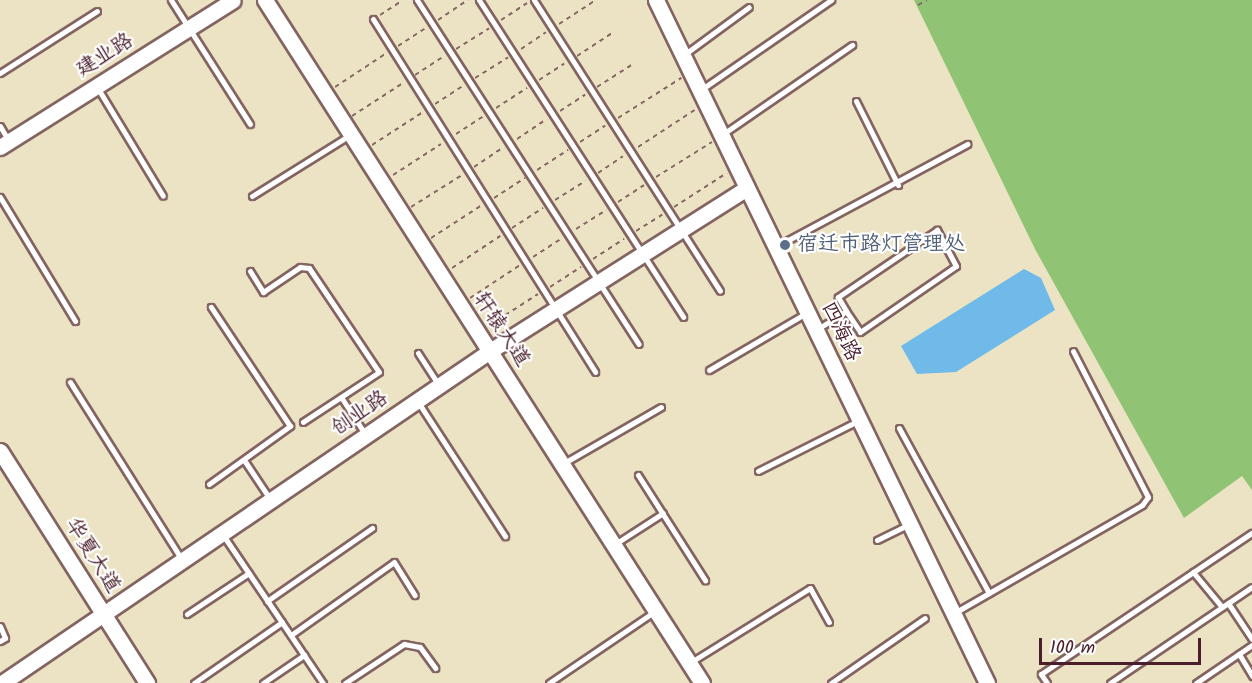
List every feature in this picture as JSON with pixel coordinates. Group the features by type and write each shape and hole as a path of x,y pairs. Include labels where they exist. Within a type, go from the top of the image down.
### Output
{"street":[{"name":"建业路","path":"5,144 233,0"},
{"name":"轩辕大道","path":"265,0 702,683"},
{"name":"四海路","path":"656,0 987,683"},
{"name":"创业路","path":"2,683 490,351 747,188"},
{"name":"华夏大道","path":"0,451 147,683"}],"lane":[{"path":"171,0 250,124"},
{"path":"417,0 639,344"},
{"path":"479,0 683,317"},
{"path":"533,0 720,291"},
{"path":"703,96 831,0"},
{"path":"683,55 749,7"},
{"path":"0,73 97,11"},
{"path":"373,20 596,372"},
{"path":"722,135 852,45"},
{"path":"96,86 162,196"},
{"path":"856,101 898,185"},
{"path":"0,126 5,144"},
{"path":"252,196 347,128"},
{"path":"776,247 898,185 967,144"},
{"path":"0,197 75,321"},
{"path":"937,230 956,267 860,333 846,311 838,297 937,230"},
{"path":"250,272 263,292 300,267 309,268 379,372 303,422"},
{"path":"210,484 290,426 211,307"},
{"path":"816,330 846,311"},
{"path":"709,370 807,313"},
{"path":"953,614 1142,505 1148,497 1073,351"},
{"path":"418,353 439,386"},
{"path":"70,382 182,560"},
{"path":"341,397 366,435"},
{"path":"417,401 506,536"},
{"path":"562,464 661,406"},
{"path":"758,471 860,421"},
{"path":"899,428 989,593"},
{"path":"244,460 270,500"},
{"path":"639,475 705,580"},
{"path":"614,545 663,513"},
{"path":"878,540 910,524"},
{"path":"267,601 372,528"},
{"path":"222,533 323,683"},
{"path":"1047,683 1041,674 1252,533"},
{"path":"291,635 394,562 415,596"},
{"path":"1192,572 1222,607"},
{"path":"187,614 249,573"},
{"path":"1110,683 1252,586"},
{"path":"689,663 810,588 829,622"},
{"path":"1228,603 1252,639"},
{"path":"549,683 656,611"},
{"path":"831,683 925,618"},
{"path":"194,683 282,622"},
{"path":"0,626 5,638 0,641"},
{"path":"345,683 404,644 420,647 435,668"},
{"path":"1196,683 1252,645"},
{"path":"1239,654 1252,676"},
{"path":"263,683 304,655"}],"path":[{"path":"373,20 403,0"},
{"path":"347,128 410,79 533,0"},
{"path":"362,151 596,0"},
{"path":"918,5 927,0"},
{"path":"382,182 615,31"},
{"path":"421,244 691,71"},
{"path":"441,275 631,151 703,96"},
{"path":"460,304 722,135"},
{"path":"478,333 737,167"}],"green space":[{"path":"914,0 1252,0 1252,490 1242,476 1184,518 1035,249"}],"water":[{"path":"1024,269 1041,278 1055,310 956,372 917,374 901,346"}],"place":[{"name":"宿迁市路灯管理处","path":"785,245"}]}
